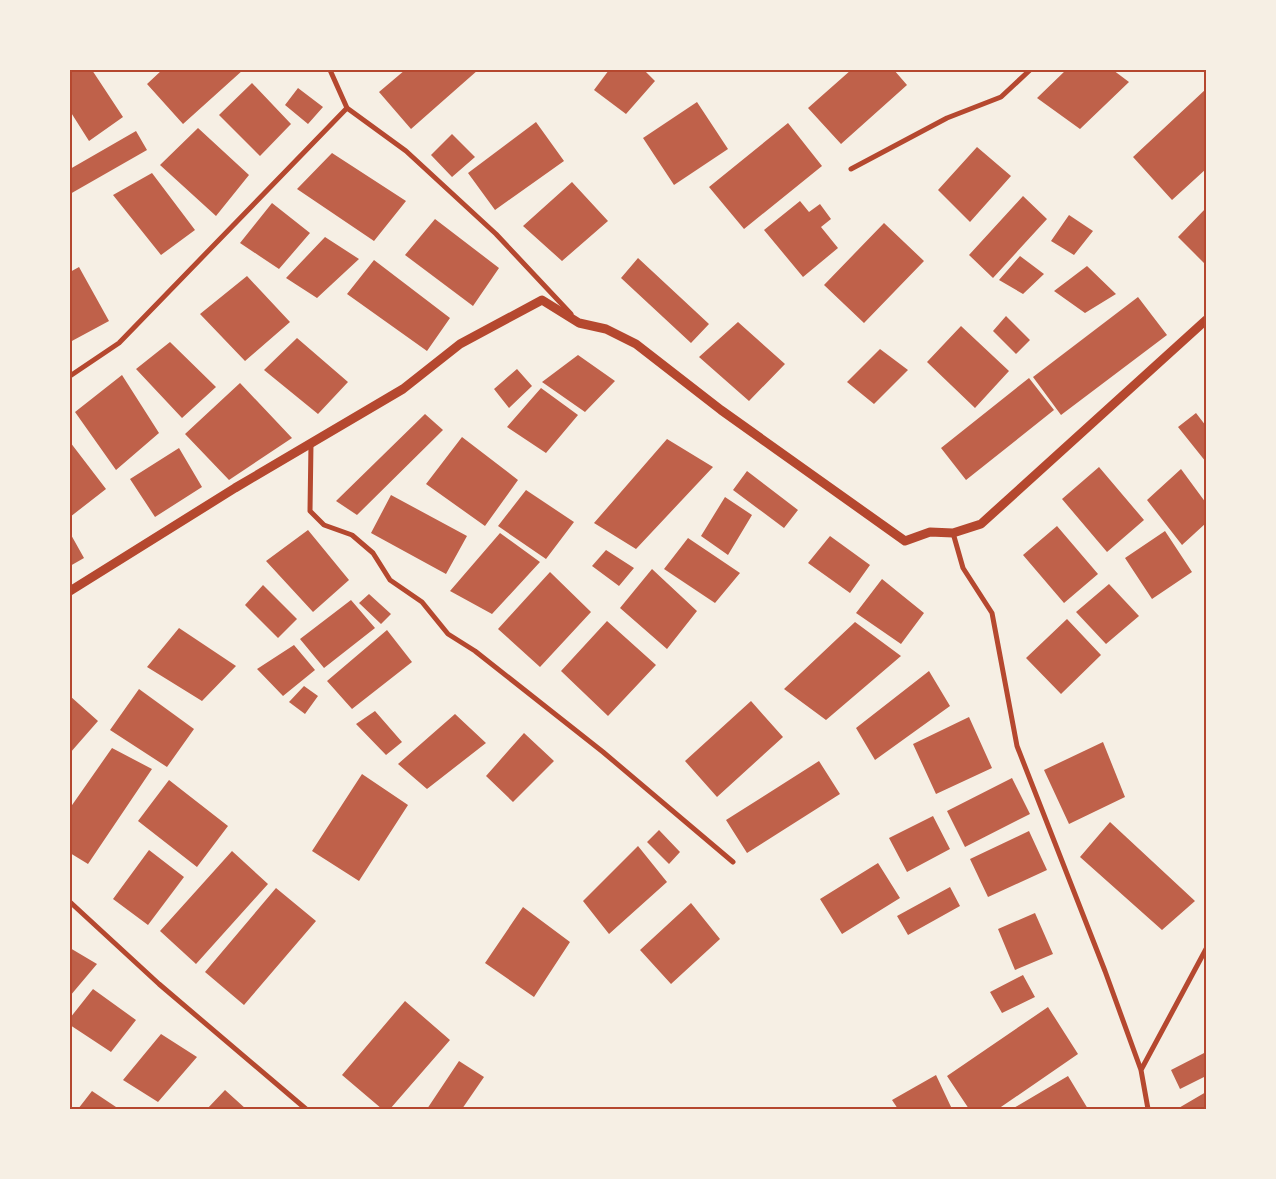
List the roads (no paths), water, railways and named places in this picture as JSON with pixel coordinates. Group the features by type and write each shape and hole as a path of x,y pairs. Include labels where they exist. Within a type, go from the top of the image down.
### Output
{"street":[{"path":"330,70 347,108 406,151 496,234 579,323"},
{"path":"851,169 947,118 1001,97 1030,70"},
{"path":"70,376 118,344 347,108"},
{"path":"70,591 235,488 403,389 460,344 542,300 579,323 606,329 636,344 721,410 905,541 930,532 953,533 981,524 1206,320"},
{"path":"311,443 310,511 324,525 352,536 359,541 373,553 390,580 422,602 448,634 475,651 603,752 733,862"},
{"path":"953,533 963,568 992,613 1017,746 1105,971 1141,1070 1147,1108"},
{"path":"70,902 159,984 306,1109"},
{"path":"1141,1070 1206,949"}]}
